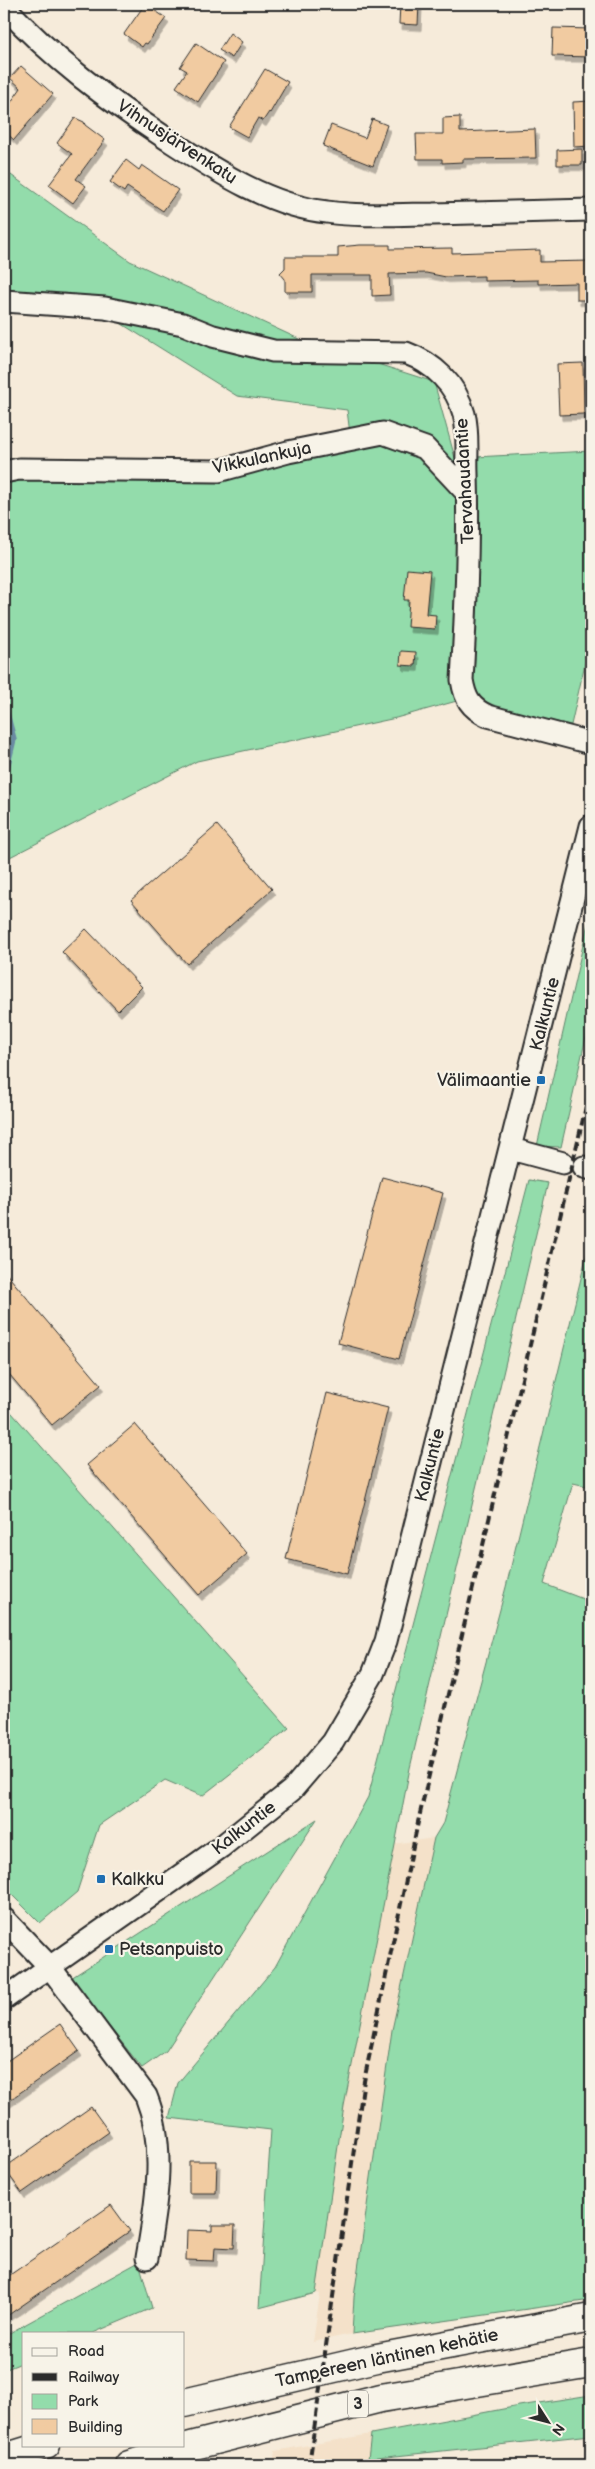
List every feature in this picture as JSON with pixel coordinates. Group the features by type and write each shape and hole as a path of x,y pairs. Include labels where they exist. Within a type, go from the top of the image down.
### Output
{"highway":[{"name":"Tampereen läntinen kehätie","path":"185,2403 377,2358 591,2318"},
{"name":"3","path":"129,2465 183,2448 381,2398 591,2363"},
{"path":"4,2458 43,2446"}],"street":[{"name":"Vihnusjärvenkatu","path":"4,6 62,62 133,116 209,166 250,187 288,203 325,212 370,216 591,210"},
{"name":"Tervahaudantie","path":"4,301 105,308 183,324 213,336 273,351 406,353 434,367 450,384 464,413 469,546 462,680 466,697 474,708 488,716 591,743"},
{"name":"Vikkulankuja","path":"4,472 19,469 218,471 288,452 383,433 425,448 467,493"},
{"name":"Kalkuntie","path":"4,1999 221,1847 292,1790 333,1742 373,1674 386,1641 591,826"},
{"path":"511,1149 563,1163"},
{"path":"4,1919 50,1968 146,2096 154,2118 158,2140 157,2197 148,2258"}],"shaded area":[{"path":"434,1838 392,2030 354,2297 352,2334 313,2342 320,2294 316,2293 324,2227 359,1849"},
{"path":"371,2434 368,2465 273,2465 275,2451"}],"green space":[{"path":"4,170 130,261 299,339 434,382 455,458 591,451 591,637 571,725 485,707 471,697 396,718 197,761 4,860 4,478 219,475 351,442 347,410 237,396 82,299 4,290"},
{"path":"591,910 591,1015 561,1147 537,1146"},
{"path":"529,1180 548,1183 410,1768 344,2106 316,2293 259,2308 271,2130 169,2118 178,2083 275,1967 368,1797"},
{"path":"591,1237 591,1487 573,1483 544,1584 591,1602 591,2300 352,2334 354,2297 392,2030 434,1838 443,1823 506,1587"},
{"path":"4,1404 289,1728 202,1796 165,1780 99,1825 77,1892 40,1923 4,1887"},
{"path":"317,1819 166,2051 142,2068 71,1978"},
{"path":"139,2262 152,2308 95,2332 22,2332 22,2363 4,2370 4,2336"},
{"path":"591,2395 591,2435 368,2459 371,2434 519,2406"}],"building":[{"path":"145,4 166,18 147,44 145,43 142,47 124,34"},
{"path":"400,4 419,4 418,25 399,24"},
{"path":"553,28 591,29 591,57 552,56"},
{"path":"230,33 242,42 232,58 219,50"},
{"path":"196,43 224,62 198,102 176,87 187,71 180,67"},
{"path":"21,66 53,94 14,140 4,131 4,112 21,88 10,78"},
{"path":"265,69 288,82 270,113 263,121 258,118 247,137 229,127"},
{"path":"591,101 591,146 574,147 573,102"},
{"path":"460,117 460,132 535,129 536,158 463,159 463,162 442,163 442,159 417,159 416,134 443,134 443,118"},
{"path":"75,118 84,122 85,125 105,140 76,179 86,186 73,203 49,185 72,154 57,143"},
{"path":"372,119 387,125 373,166 323,146 331,125 365,138"},
{"path":"582,149 582,165 557,165 557,150"},
{"path":"126,160 139,170 142,165 178,190 163,211 127,187 124,192 110,182"},
{"path":"390,245 390,249 452,248 452,253 540,250 540,262 591,261 591,300 577,300 577,283 538,284 538,280 484,281 484,276 446,277 426,273 389,274 390,295 372,296 372,275 312,275 312,292 285,292 285,279 280,273 285,268 285,257 338,257 338,247"},
{"path":"583,363 584,414 559,415 557,364"},
{"path":"407,569 430,571 426,614 436,615 435,629 407,627 409,600 404,600"},
{"path":"401,651 416,652 415,666 400,665"},
{"path":"217,825 272,889 187,964 131,900"},
{"path":"86,929 142,987 118,1011 62,952"},
{"path":"382,1177 443,1193 399,1359 338,1343"},
{"path":"4,1271 101,1385 52,1425 4,1368"},
{"path":"327,1393 388,1408 347,1574 286,1559"},
{"path":"135,1424 247,1554 199,1595 87,1465"},
{"path":"60,2024 79,2051 4,2104 4,2063"},
{"path":"91,2107 109,2132 22,2193 4,2168"},
{"path":"189,2161 217,2161 216,2193 189,2193"},
{"path":"111,2205 130,2231 4,2318 4,2279"},
{"path":"212,2225 235,2225 234,2248 215,2247 214,2261 186,2260 187,2230 212,2231"}],"waterway":[{"path":"4,703 14,739 4,780"}],"railway":[{"path":"309,2465 363,2086 418,1822 591,1085"}],"place":[{"name":"Välimaantie","path":"541,1080"},
{"name":"Kalkku","path":"101,1879"},
{"name":"Petsanpuisto","path":"109,1949"}]}
